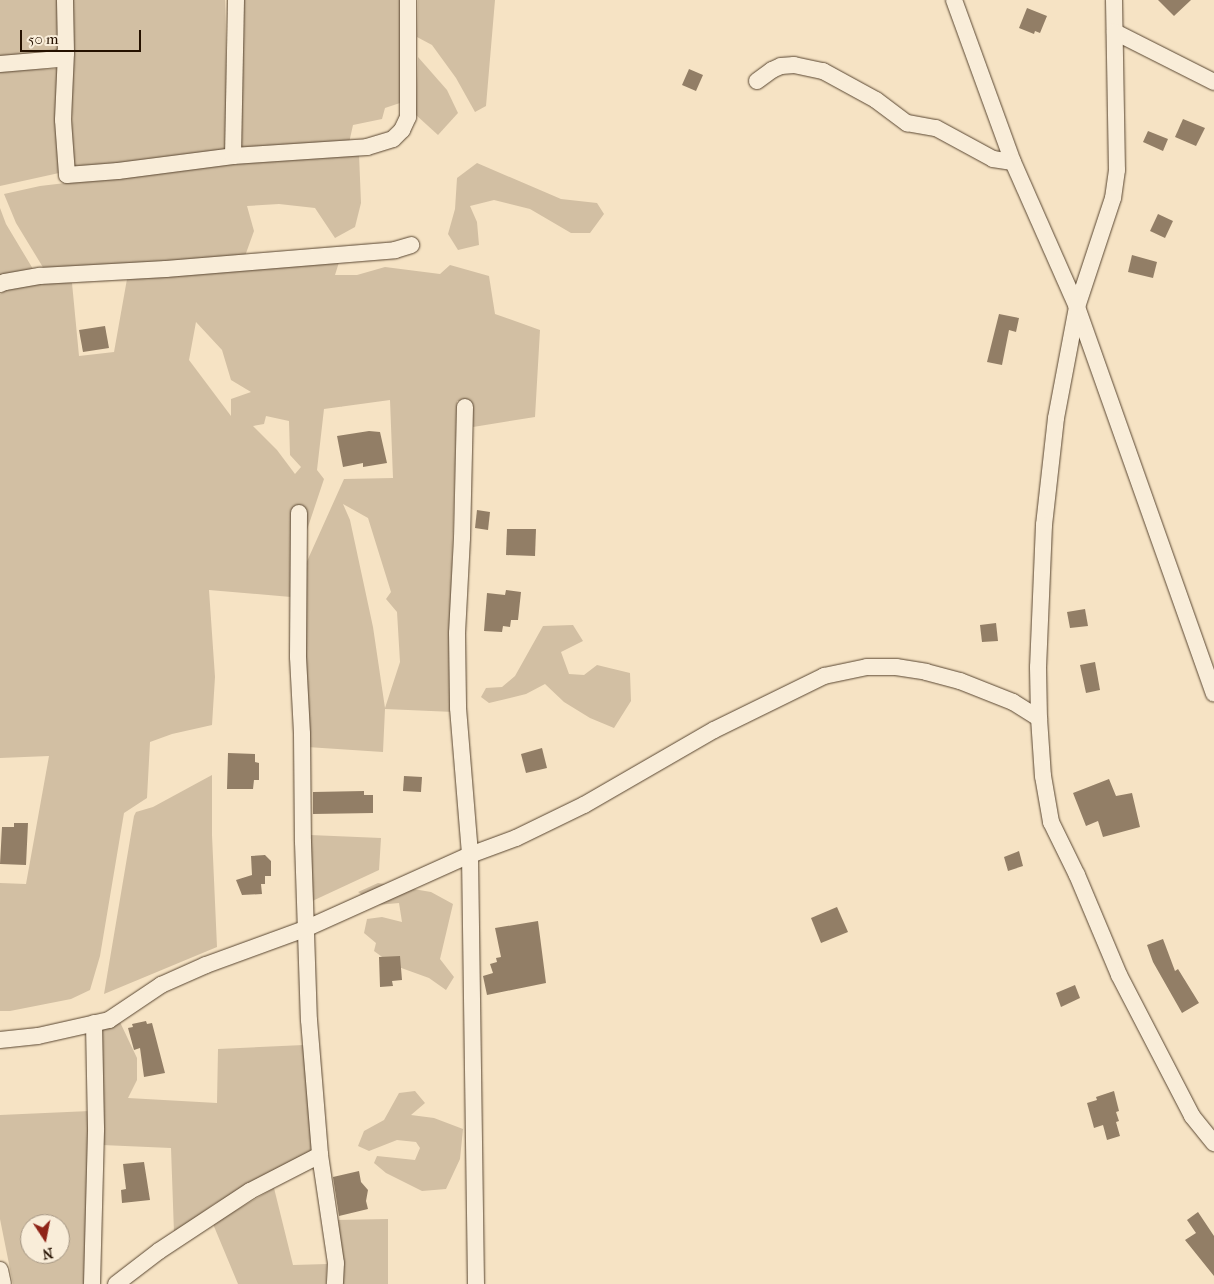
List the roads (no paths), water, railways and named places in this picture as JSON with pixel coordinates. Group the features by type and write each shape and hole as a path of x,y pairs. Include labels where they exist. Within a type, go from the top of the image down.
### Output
{"street":[{"path":"65,0 66,53 63,137 67,175 118,171 234,156 366,147 393,139 402,130 408,116 408,0"},
{"path":"234,156 236,0"},
{"path":"954,0 1013,162 1076,307 1214,693"},
{"path":"1114,0 1117,170 1114,198 1076,307 1056,418 1044,524 1038,666 1039,718 1047,805 1057,837 1136,1008 1192,1116 1214,1144"},
{"path":"1115,32 1214,82"},
{"path":"0,64 59,59 66,53"},
{"path":"757,81 781,66 800,66 823,71 876,100 907,123 940,129 993,159 1013,162"},
{"path":"0,284 40,276 166,269 395,250 412,245"},
{"path":"465,407 462,538 457,633 458,708 470,855 476,1284"},
{"path":"299,513 298,657 302,734 306,929 320,1155 336,1264 335,1284"},
{"path":"0,1040 38,1036 109,1020 161,985 206,965 306,929 470,855 516,838 584,805 714,730 824,676 845,670 867,667 896,667 926,672 960,681 1013,702 1039,718"},
{"path":"92,1284 96,1128 94,1023"},
{"path":"116,1284 174,1241 250,1191 320,1155"},
{"path":"0,1270 3,1284"}]}
